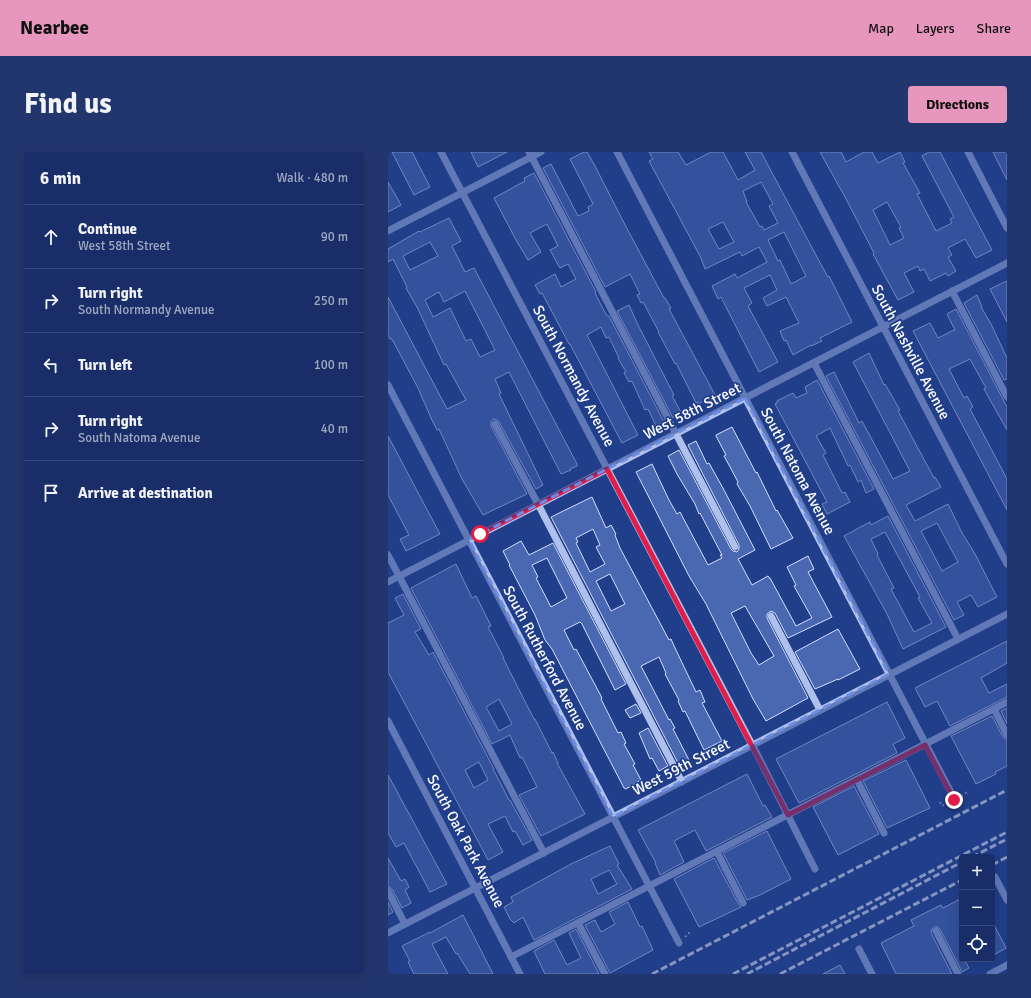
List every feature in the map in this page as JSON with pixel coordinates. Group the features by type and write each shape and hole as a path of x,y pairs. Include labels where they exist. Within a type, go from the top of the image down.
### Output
{"street":[{"name":"South Normandy Avenue","path":"442,152 815,868"},
{"path":"388,231 530,155 542,152"},
{"name":"South Natoma Avenue","path":"617,152 956,802"},
{"name":"South Nashville Avenue","path":"792,152 1007,564"},
{"path":"968,152 1007,228"},
{"path":"530,155 735,547"},
{"name":"West 58th Street","path":"388,582 1007,263"},
{"path":"952,291 1007,397"},
{"path":"814,363 958,639"},
{"name":"South Rutherford Avenue","path":"388,385 679,943"},
{"path":"495,424 682,782"},
{"path":"388,555 544,853"},
{"name":"West 59th Street","path":"388,933 1007,614"},
{"path":"771,616 820,710"},
{"path":"511,957 1007,702"},
{"path":"994,709 1007,735"},
{"name":"South Oak Park Avenue","path":"388,721 520,974"},
{"path":"856,780 884,833"},
{"path":"717,852 744,903"},
{"path":"995,877 1007,900"},
{"path":"388,890 406,924"},
{"path":"578,923 605,974"},
{"path":"936,931 958,974"},
{"path":"859,949 872,974"},
{"path":"990,974 1007,965"}],"highlighted area":[{"path":"745,398 889,674 613,817 469,540"}],"building":[{"path":"392,152 412,152 430,187 414,195"},
{"path":"471,152 507,152 478,167"},
{"path":"587,152 595,166 664,298 671,308 669,309 715,395 698,404 698,402 696,403 643,302 641,303 637,295 640,294 630,274 605,287 543,168 551,164 578,216 589,211 588,207 593,204 570,159"},
{"path":"649,152 678,152 686,165 711,152 723,152 738,180 755,170 745,152 761,152 828,277 829,276 852,322 820,338 822,341 793,355 786,340 784,341 780,331 799,323 786,297 767,306 763,298 777,290 770,275 744,288 752,303 748,306 778,362 759,372 721,297 718,299 712,286 735,274 737,278 767,262 759,247 742,256 740,252 705,269 701,258 649,161 653,159","holes":["761,182 773,204 769,206 778,223 764,230 762,226 760,227 746,202 743,191","723,222 734,242 719,249 708,229","784,232 806,276 791,284 780,260 778,261 768,240"]},
{"path":"820,152 841,152 846,162 864,152 872,152 878,163 900,152 905,162 903,163 920,193 917,194 936,231 952,223 950,219 954,217 922,156 929,152 940,152 992,250 976,258 965,239 948,248 952,255 948,257 956,271 948,276 946,273 930,281 924,269 920,271 918,266 904,273 914,292 898,300","holes":["887,202 901,227 899,228 904,238 890,245 873,210"]},
{"path":"993,152 1007,152 1007,180"},
{"path":"534,173 596,292 595,293 601,305 607,316 609,316 664,422 656,426 648,409 645,410 632,381 629,382 624,373 626,372 609,337 606,338 601,327 587,335 638,435 622,443 542,293 540,294 535,285 555,274 561,287 576,279 568,264 560,268 550,250 558,246 547,224 530,233 541,252 528,260 494,198 525,181 524,178"},
{"path":"388,182 401,205 388,212"},
{"path":"449,218 461,241 452,246 465,272 474,268 577,464 577,466 570,469 571,470 561,474 509,372 495,379 501,393 499,394 543,485 536,489 499,422 493,419 491,426 527,494 483,515 462,479 439,429 437,430 431,418 418,388 392,339 390,339 388,335 388,297 447,409 466,400 446,364 444,365 393,259 388,262 388,249 419,231 420,232","holes":["430,242 438,256 410,270 403,256","465,291 495,350 480,357 471,339 466,341 450,308 433,317 425,300 439,292 444,302"]},
{"path":"1007,281 1007,322 990,289"},
{"path":"977,295 981,307 1007,358 1007,379 1004,380 964,303"},
{"path":"629,305 682,414 673,418 617,311"},
{"path":"956,309 1007,407 1007,430 984,389 986,388 970,359 949,369 964,398 967,396 973,407 970,409 1007,479 1007,510 913,331 930,323 938,338 955,330 947,314"},
{"path":"869,353 884,385 885,384 900,410 898,411 934,478 935,477 941,487 906,505 915,521 948,504 997,597 978,607 971,595 957,602 964,615 954,620 826,376 834,372 859,423 862,421 893,479 910,471 853,362","holes":["937,523 958,562 942,571 921,531"]},
{"path":"817,380 874,489 866,493 861,480 858,482 850,465 848,466 830,428 816,436 826,453 823,455 842,493 845,492 850,502 827,514 822,504 827,502 775,404 777,401 793,393 796,398 807,393 805,387"},
{"path":"732,427 756,473 757,472 776,511 777,510 793,538 771,549 750,506 737,484 738,482 724,456 726,455 716,436"},
{"path":"388,436 440,534 406,551 400,539 409,535 388,495"},
{"path":"696,441 707,464 709,463 724,490 755,550 738,559 752,585 768,576 796,626 812,618 794,586 796,585 787,567 808,556 814,569 808,572 832,617 788,638 775,613 771,611 767,614 767,618 808,698 766,721 753,699 706,604 689,576 636,472 652,464 669,500 677,514 680,512 708,565 722,558 720,555 722,555 700,513 699,514 668,456 679,450 731,549 737,552 739,545 688,445","holes":["745,606 774,656 759,665 751,653 731,613"]},
{"path":"592,497 606,528 611,525 616,534 615,535 620,548 669,640 671,639 696,692 700,690 705,702 702,703 722,741 704,750 685,711 683,712 678,701 679,700 665,674 666,673 659,657 641,666 669,720 670,719 675,728 673,729 689,760 679,765 551,517","holes":["593,529 600,545 596,547 605,564 590,572 576,543 578,542 576,538","610,574 625,604 611,611 596,581"]},
{"path":"888,516 946,627 903,649 887,614 844,536 870,522 871,525","holes":["885,532 920,597 918,598 932,623 914,632 891,589 894,588 877,555 878,554 871,539"]},
{"path":"521,541 529,555 553,543 626,684 615,690 580,622 564,630 601,696 601,699 618,733 621,732 626,743 624,744 635,764 633,765 641,780 626,789 624,788 552,649 545,640 535,615 503,551","holes":["547,558 567,598 551,607 536,578 538,577 532,565"]},
{"path":"456,564 472,598 476,596 491,626 488,627 509,670 585,814 541,836 519,795 537,787 522,757 520,758 510,735 492,744 411,588","holes":["499,699 512,724 499,731 486,707"]},
{"path":"403,594 421,629 415,632 429,655 433,652 509,800 532,840 523,845 515,831 513,832 505,816 488,824 503,852 488,860 388,672 388,623 404,615 395,598","holes":["479,762 488,780 474,788 465,770"]},
{"path":"838,629 860,669 815,689 795,652"},
{"path":"1007,641 1007,663 981,678 989,693 1007,684 1007,697 950,726 937,701 925,707 915,688"},
{"path":"887,702 905,738 893,744 897,753 799,803 776,759"},
{"path":"636,704 641,713 630,718 625,710"},
{"path":"1007,708 1007,724 1001,711"},
{"path":"992,716 1003,737 1007,740 1007,766 995,772 996,774 976,784 951,736"},
{"path":"648,728 668,766 659,771 652,758 650,759 639,733"},
{"path":"906,760 930,808 887,828 863,781"},
{"path":"747,774 763,806 765,805 772,817 706,851 695,830 674,841 684,862 660,875 656,863 638,830"},
{"path":"388,775 447,884 430,892 404,843 396,847 388,833"},
{"path":"854,786 879,834 838,855 813,807"},
{"path":"767,831 791,879 747,900 723,853"},
{"path":"610,846 619,864 617,865 632,889 534,940 523,917 514,923 510,919 504,907 513,902 511,897 571,864","holes":["609,870 617,884 598,894 591,879"]},
{"path":"388,858 401,881 405,879 409,887 405,890 411,903 402,908 392,889 388,886"},
{"path":"714,858 741,907 699,927 674,879"},
{"path":"959,900 959,962 966,962 969,968 962,972 940,929 936,926 932,929 931,933 952,974 896,974 881,943 914,926 911,920 941,905 943,908"},
{"path":"388,902 393,912 388,915"},
{"path":"628,902 640,927 642,926 653,950 610,973 585,925 595,920 601,932 615,924 609,912"},
{"path":"463,915 493,974 470,974 446,937 432,944 448,974 414,974 408,962 410,961 402,946"},
{"path":"995,927 1006,948 995,954"},
{"path":"576,929 599,974 545,974 534,951 554,940 567,965 581,958 569,933"},
{"path":"840,965 845,974 823,974"}],"railway":[{"path":"652,974 1007,790"},
{"path":"733,974 1007,832"},
{"path":"978,854 1007,839"},
{"path":"995,863 1007,857"},
{"path":"747,974 959,864"},
{"path":"780,974 959,882"}],"route":[{"path":"480,534 607,469 788,815 925,745 954,800"}]}
